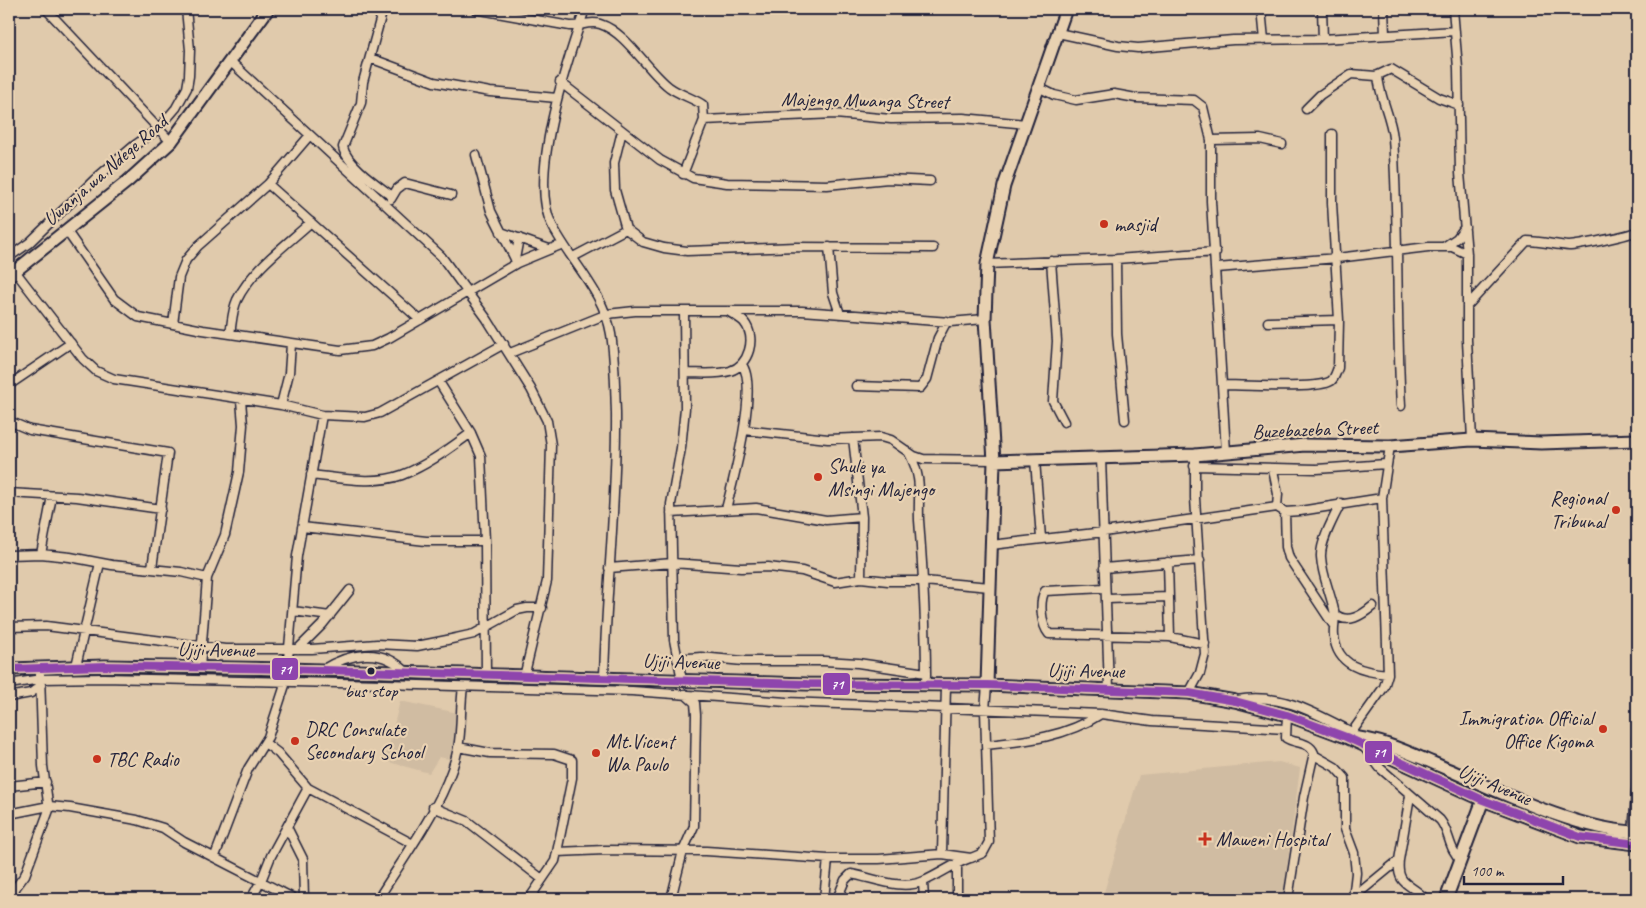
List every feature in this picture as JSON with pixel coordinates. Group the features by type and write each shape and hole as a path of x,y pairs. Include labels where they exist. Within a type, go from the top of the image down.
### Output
{"street":[{"path":"46,9 171,142"},
{"path":"9,257 29,243 101,174 135,145 158,129 176,108 187,88 190,63 186,9"},
{"name":"Uwanja wa Ndege Road","path":"12,274 128,181 171,142 268,9"},
{"path":"383,9 363,82 361,103 344,142 343,151 359,168 392,196"},
{"path":"475,9 579,27 597,23 611,30 669,87 703,105 704,120 683,174"},
{"path":"585,9 560,82 544,178 545,204 551,224 607,314 613,355 616,430 604,678"},
{"path":"838,899 844,880 851,874 893,883 923,882 956,863 983,853 989,842 984,710 994,461 986,319 987,264 1004,186 1040,88 1066,9"},
{"path":"1261,9 1264,40"},
{"path":"1322,9 1323,39"},
{"path":"1384,9 1385,35"},
{"path":"1452,9 1459,105 1460,173 1467,254 1472,440"},
{"path":"1058,34 1138,48 1233,40 1323,39 1455,31"},
{"path":"370,58 434,82 490,92 557,98"},
{"path":"231,62 441,256 469,292 504,344 537,400 550,432 549,553 547,581 542,608 524,677"},
{"path":"1306,109 1320,94 1351,74 1378,75 1386,69 1395,70 1439,98 1459,105"},
{"path":"1378,75 1378,91 1393,134 1398,250 1401,406"},
{"path":"560,82 660,160 683,174 708,182 828,185 888,179 930,180"},
{"path":"1040,88 1054,95 1076,100 1114,94 1136,98 1194,100 1203,107 1211,140 1211,201 1217,268 1226,452"},
{"name":"Majengo Mwanga Street","path":"704,120 835,114 891,119 963,118 1026,124"},
{"path":"622,131 614,164 618,203 626,229 643,242 664,248 687,251 829,247 933,248"},
{"path":"1223,385 1274,386 1320,384 1332,380 1338,368 1339,320 1337,258 1332,203 1332,134"},
{"path":"172,324 179,277 186,260 198,246 268,184 310,135"},
{"path":"1211,140 1260,139 1282,144"},
{"path":"476,155 491,211 516,261"},
{"path":"387,205 392,196 405,183 451,194"},
{"path":"268,184 420,320"},
{"path":"230,334 237,301 244,290 269,261 311,222"},
{"path":"1445,246 1457,238 1465,227"},
{"path":"573,257 626,229"},
{"path":"66,230 114,299 138,317 291,344 356,350 372,346 420,320 469,292 516,261 563,244"},
{"path":"1467,306 1526,242 1578,246 1595,240 1627,236 1637,231"},
{"path":"501,232 549,249"},
{"path":"516,261 519,238"},
{"path":"1217,268 1337,258 1445,246 1467,254"},
{"path":"829,247 832,287 840,314"},
{"path":"987,264 1116,259 1216,252"},
{"path":"1116,259 1117,334 1125,420"},
{"path":"1051,261 1057,341 1053,401 1064,422"},
{"path":"12,274 96,371 114,379 138,381 241,400 281,405 322,415 365,418 398,405 504,344"},
{"path":"510,353 607,314 634,311 802,311 947,321 986,319"},
{"path":"686,373 721,372 742,365 749,351 748,332 744,322 728,311"},
{"path":"682,680 677,659 672,618 673,563 671,513 673,487 683,434 686,373 684,312"},
{"path":"1268,322 1339,320"},
{"path":"856,386 920,388 927,379 938,338 947,321"},
{"path":"9,385 71,343"},
{"path":"281,405 289,373 291,344"},
{"path":"726,509 744,430 748,375 742,365"},
{"path":"439,382 471,433 481,456 485,541 484,628 486,676"},
{"path":"200,668 208,578 225,535 239,472 243,425 241,400"},
{"path":"215,856 248,769 265,743 286,682 295,572 322,415"},
{"path":"9,421 30,430 168,453 162,509 152,568"},
{"path":"744,430 788,436 881,437 891,440 908,452 923,459 994,461"},
{"path":"311,475 364,480 401,476 424,465 471,433"},
{"path":"853,438 862,517 861,578"},
{"name":"Buzebazeba Street","path":"994,461 1101,458 1195,460 1226,452 1305,445 1390,446 1472,440 1541,444 1637,440"},
{"path":"1235,701 1270,699 1295,704 1349,734 1384,687 1388,674 1382,498 1390,446"},
{"path":"677,659 701,657 743,661 858,663 926,679 924,580 919,519 920,487 919,476 908,452"},
{"path":"1101,458 1109,689"},
{"path":"1035,460 1041,538"},
{"path":"1189,693 1203,662 1205,644 1195,460 1230,466 1273,470 1317,470 1386,464"},
{"path":"1273,470 1278,494 1278,507"},
{"path":"9,492 162,509"},
{"path":"41,554 52,496"},
{"path":"991,545 1104,532 1278,507 1285,512 1382,498"},
{"path":"1341,503 1321,554 1334,614 1336,648 1344,660 1362,670 1388,674"},
{"path":"671,513 756,508 826,520 862,517"},
{"path":"1285,512 1289,558 1334,627"},
{"path":"302,527 426,541 485,541"},
{"path":"9,555 41,554 70,557 208,578"},
{"path":"1104,568 1200,560"},
{"path":"1168,562 1170,637"},
{"path":"76,666 100,563"},
{"path":"609,568 673,563 741,568 768,567 802,571 836,582 861,578 888,582 924,580 990,587"},
{"path":"1105,588 1049,589 1043,593 1042,605 1045,629 1050,634 1170,637 1205,644"},
{"path":"298,649 330,616 350,590"},
{"path":"1107,599 1169,597"},
{"path":"1334,614 1341,619 1349,619 1361,615 1373,606"},
{"path":"9,627 46,626 84,633 244,650 377,644 418,646 474,634 517,610 542,608"},
{"path":"293,611 330,616"},
{"path":"320,670 341,659 363,654 391,662 402,667 407,674"},
{"name":"Ujiji Avenue","path":"9,669 76,666 286,669 407,674 807,684 926,679 946,685 1189,693 1235,701 1383,742 1528,803 1584,823 1635,832"},
{"path":"12,899 16,888 25,875 47,819 50,806 46,782 39,667"},
{"path":"9,684 220,680 632,691 786,702 947,710 1101,714 1152,721 1285,729"},
{"path":"9,697 31,693 41,682"},
{"path":"942,854 947,710 946,685"},
{"path":"378,899 413,844 453,767 458,747 462,687"},
{"path":"671,899 683,851 694,826 695,703 685,694"},
{"path":"986,745 1048,738 1081,726 1101,714"},
{"path":"1287,716 1285,729 1287,740 1309,746 1314,755 1335,767 1345,778 1343,812 1346,836 1355,861 1353,898"},
{"name":"Ujiji Avenue","path":"1349,734 1364,747 1483,800 1580,837 1637,844"},
{"path":"1637,737 1637,755"},
{"path":"265,743 308,788 413,844"},
{"path":"458,747 490,752 542,753 568,757 572,760 572,778 557,852 554,861 529,899"},
{"path":"1364,747 1380,768 1443,824 1453,850 1461,860"},
{"path":"1288,899 1304,797 1314,755"},
{"path":"9,786 46,782"},
{"path":"1635,832 1637,782"},
{"path":"251,899 271,856 308,788"},
{"path":"1410,796 1399,860 1400,877 1405,885 1425,899"},
{"path":"1446,899 1483,800"},
{"path":"9,814 50,806 137,820 163,828 193,847 215,856 295,899"},
{"path":"433,807 468,822 542,879"},
{"path":"287,827 303,859 304,899"},
{"path":"557,852 605,850 683,851 828,859 879,859 942,854 971,858"},
{"path":"824,899 828,859"},
{"path":"1353,898 1399,860"},
{"path":"956,863 957,899"},
{"path":"923,882 924,899"}],"shaded area":[{"path":"400,701 458,713 457,734 449,759 439,757 429,773 385,761"},
{"name":"Maweni Hospital","path":"1279,762 1300,768 1283,899 1102,899 1139,775"}],"transit line":[{"name":"71","path":"9,669 105,666 286,669 807,684 987,685 1189,693 1235,701 1287,715 1346,737 1483,800 1580,837 1637,844"}],"place":[{"name":"masjid","path":"1104,224"},
{"name":"Shule ya Msingi Majengo","path":"818,477"},
{"name":"Regional Tribunal","path":"1616,510"},
{"name":"bus stop","path":"371,671"},
{"name":"Immigration Official Office Kigoma","path":"1603,729"},
{"name":"DRC Consulate Secondary School","path":"295,741"},
{"name":"Mt.Vicent Wa Paulo","path":"596,753"},
{"name":"TBC Radio","path":"97,759"},
{"name":"Maweni Hospital","path":"1205,839"}]}
